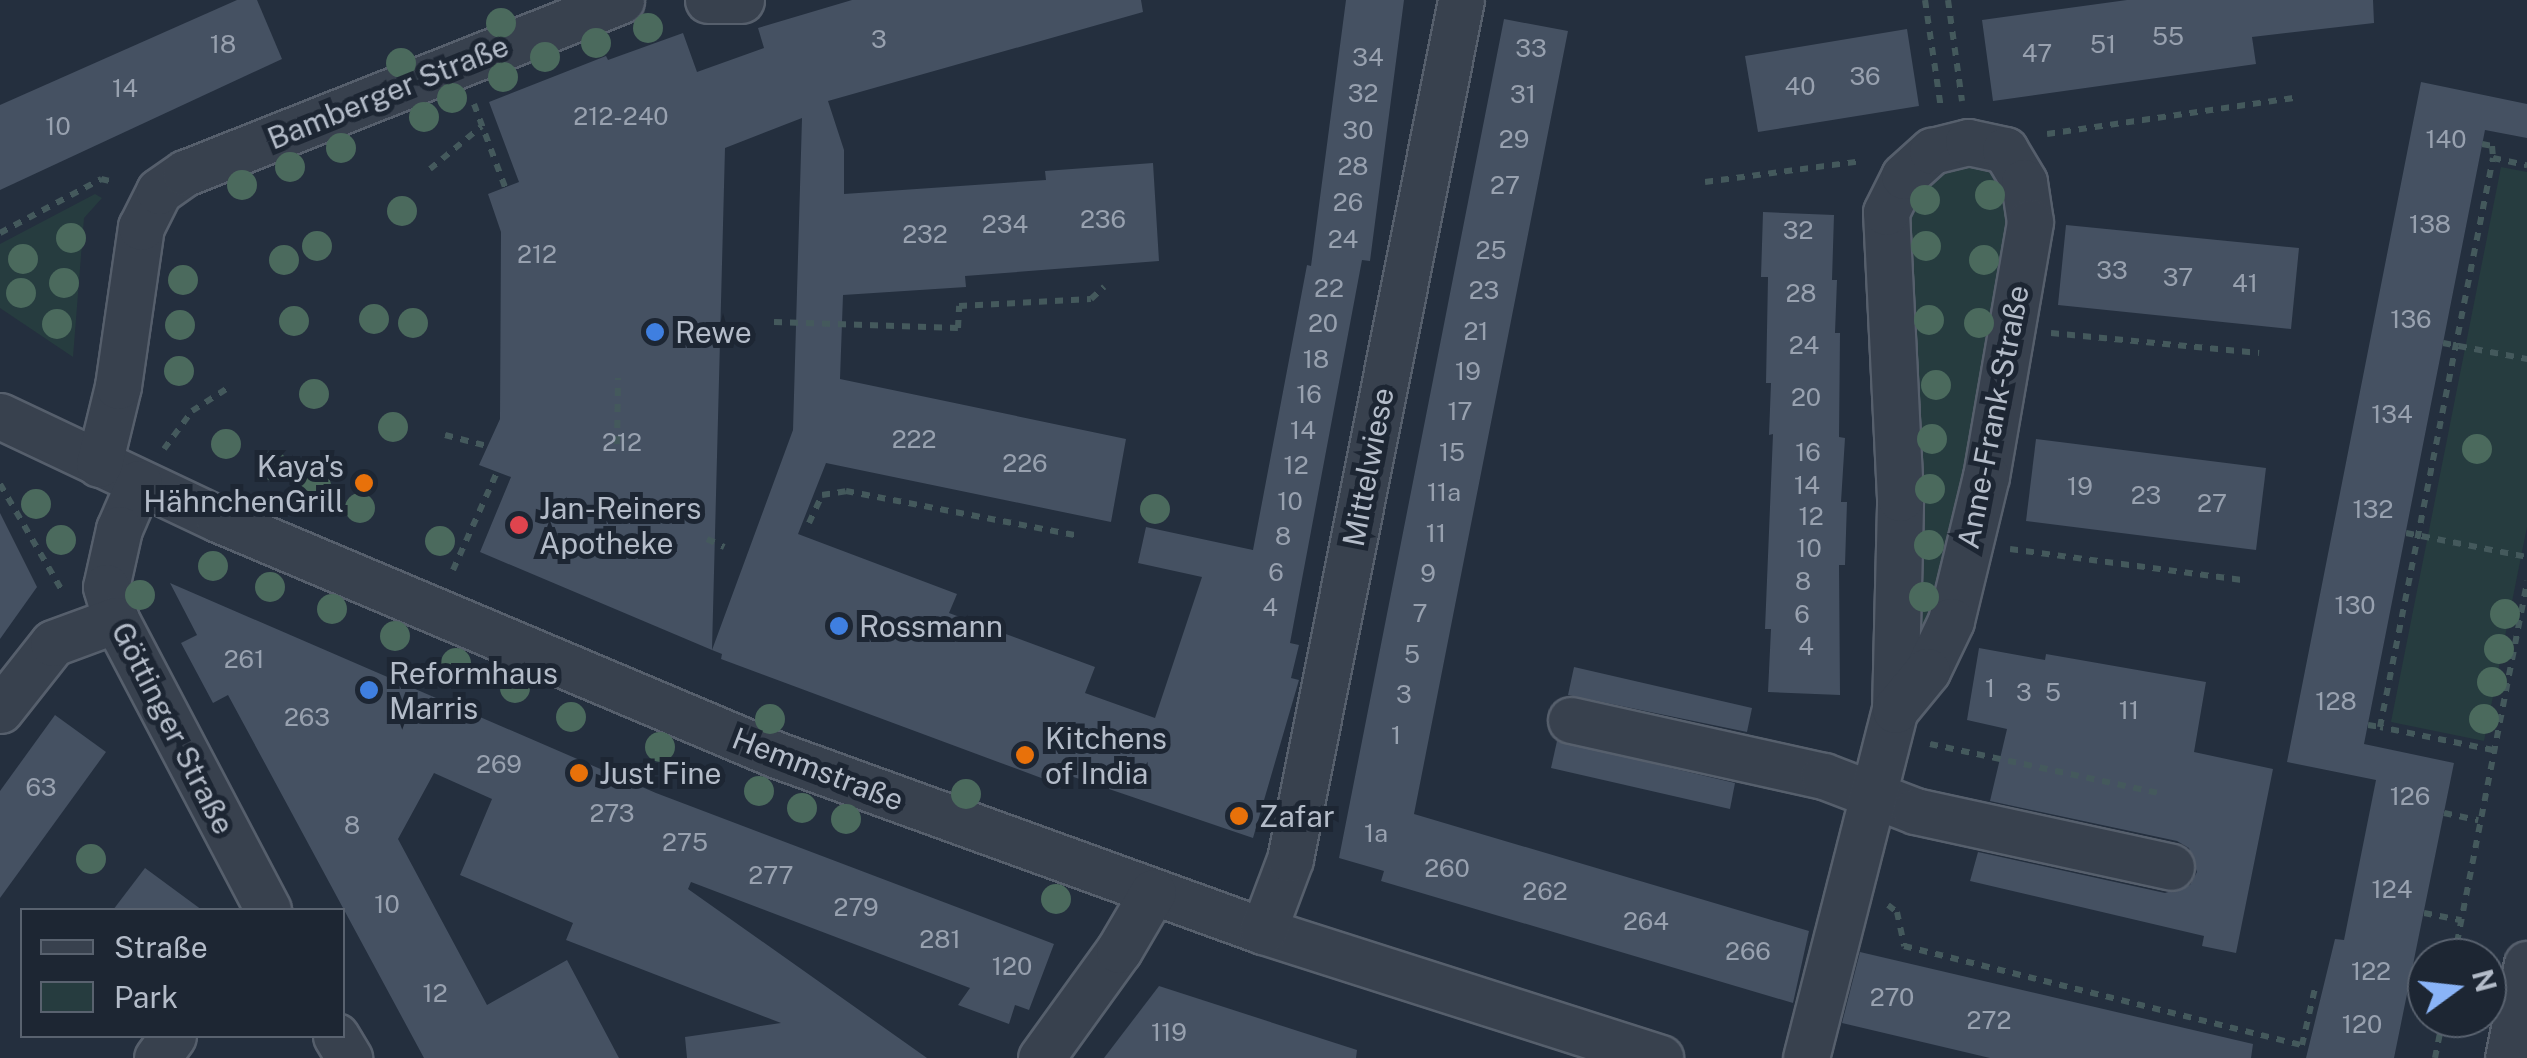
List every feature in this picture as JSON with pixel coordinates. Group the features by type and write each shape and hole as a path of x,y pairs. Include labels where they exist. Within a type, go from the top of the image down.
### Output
{"street":[{"name":"Bamberger Straße","path":"159,191 185,174 621,0"},
{"path":"708,0 741,0"},
{"name":"Mittelwiese","path":"1263,930 1290,859 1461,0"},
{"name":"Anne-Frank-Straße","path":"1806,1058 1892,723 1900,498 1886,212 1904,176 1963,148 2024,182 2030,222 1970,544 1951,621 1926,671 1892,723"},
{"path":"99,464 118,386 141,227 159,191"},
{"name":"Hemmstraße","path":"0,416 139,483 777,756 1263,930 1650,1056"},
{"name":"Göttinger Straße","path":"139,483 119,530 106,587 116,620 267,908"},
{"path":"0,710 44,649 116,620"},
{"path":"1571,720 1824,776 1915,811 2170,867"},
{"path":"1041,1058 1119,950 1153,892"},
{"path":"2508,1058 2527,964"},
{"path":"156,1058 171,1038"}],"path":[{"path":"1925,0 1963,148"},
{"path":"1948,0 1963,148"},
{"path":"459,63 504,187"},
{"path":"1705,182 2293,98"},
{"path":"430,169 482,126"},
{"path":"2380,727 2493,158 2492,146 2482,144"},
{"path":"2493,158 2527,165"},
{"path":"0,232 101,179 159,191"},
{"path":"2462,248 2474,250"},
{"path":"774,322 958,328 959,306 1090,299 1104,287"},
{"path":"2012,329 2259,353"},
{"path":"2443,343 2527,360"},
{"path":"617,444 618,378"},
{"path":"139,483 192,411 231,386"},
{"path":"445,435 488,446"},
{"path":"2424,438 2437,441"},
{"path":"434,612 498,472"},
{"path":"0,484 60,592 116,620"},
{"path":"809,522 822,495 846,491 1080,536"},
{"path":"2406,533 2527,558"},
{"path":"708,539 724,547"},
{"path":"1970,544 2242,580"},
{"path":"2458,938 2527,581"},
{"path":"2386,628 2399,632"},
{"path":"1892,723 2158,793"},
{"path":"2368,725 2493,750"},
{"path":"2444,812 2478,820"},
{"path":"1853,874 1897,912 1904,946 2302,1045 2316,984"},
{"path":"2424,913 2461,920"}],"green space":[{"path":"1989,160 2013,211 1976,464 1916,666 1897,237 1924,173"},
{"path":"2501,167 2527,172 2527,527 2484,741 2391,722"},
{"path":"95,194 102,198 84,218 73,357 0,308 0,244"}],"building":[{"path":"237,0 257,0 282,59 0,190 0,105"},
{"path":"852,0 1141,0 1143,12 828,101 844,150 844,194 1046,180 1045,171 1153,163 1159,261 965,276 966,287 843,295 840,379 1126,439 1111,522 826,463 798,534 957,594 949,613 1095,667 1085,693 1155,718 1202,577 1138,563 1146,527 1253,550 1307,265 1311,266 1346,0 1404,0 1370,261 1362,260 1290,643 1299,645 1291,678 1299,680 1253,838 1056,771 1052,782 721,659 722,654 712,650 480,552 511,477 479,465 500,419 501,232 488,194 519,182 489,102 606,56 608,60 683,33 697,72 764,48 758,28","holes":["802,118 793,430 712,650 725,148"]},
{"path":"2127,0 2373,0 2374,23 2252,37 2256,64 1993,101 1982,20"},
{"path":"1504,19 1568,31 1414,814 1809,931 1793,1003 1381,881 1384,871 1339,858"},
{"path":"1907,29 1919,106 1758,132 1745,56"},
{"path":"2421,82 2527,104 2527,138 2485,130 2364,744 2454,763 2418,938 2407,938 2407,994 2394,1058 2306,1058 2335,939 2344,940 2376,780 2287,762"},
{"path":"1763,212 1834,215 1832,280 1837,280 1835,333 1840,333 1839,437 1845,438 1841,502 1847,502 1845,565 1839,565 1840,695 1768,692 1771,629 1765,629 1773,434 1769,435 1771,383 1766,383 1768,277 1761,277"},
{"path":"2066,225 2299,248 2291,329 2058,305"},
{"path":"2036,439 2266,468 2256,550 2026,521"},
{"path":"0,513 37,587 0,639"},
{"path":"170,583 656,793 1054,944 1029,1010 1015,1005 1009,1024 958,1005 970,988 691,882 688,889 927,1058 687,1058 685,1037 781,1023 566,940 573,923 460,875 492,799 434,773 398,839 487,1005 567,960 619,1058 424,1058 228,695 213,703 181,643 197,635"},
{"path":"1979,648 2045,660 2046,654 2206,682 2194,752 2273,769 2236,953 2202,946 2204,936 1970,881 1978,852 2165,893 2190,885 2197,872 2189,848 2177,841 1990,801 2007,729 1967,720"},
{"path":"1574,667 1752,708 1747,732 1568,695"},
{"path":"55,715 106,752 0,898 0,791"},
{"path":"1557,741 1735,783 1730,809 1551,768"},
{"path":"145,868 199,908 115,908"},
{"path":"1860,952 2253,1044 2251,1058 1990,1058 1842,1023"},
{"path":"1159,986 1357,1050 1356,1058 1104,1058"}],"place":[{"name":"Rewe","path":"655,332"},
{"name":"Kaya's HähnchenGrill","path":"364,483"},
{"name":"Jan-Reiners Apotheke","path":"519,525"},
{"name":"Rossmann","path":"839,626"},
{"name":"Reformhaus Marris","path":"369,690"},
{"name":"Kitchens of India","path":"1025,755"},
{"name":"Just Fine","path":"579,773"},
{"name":"Zafar","path":"1239,816"}]}
